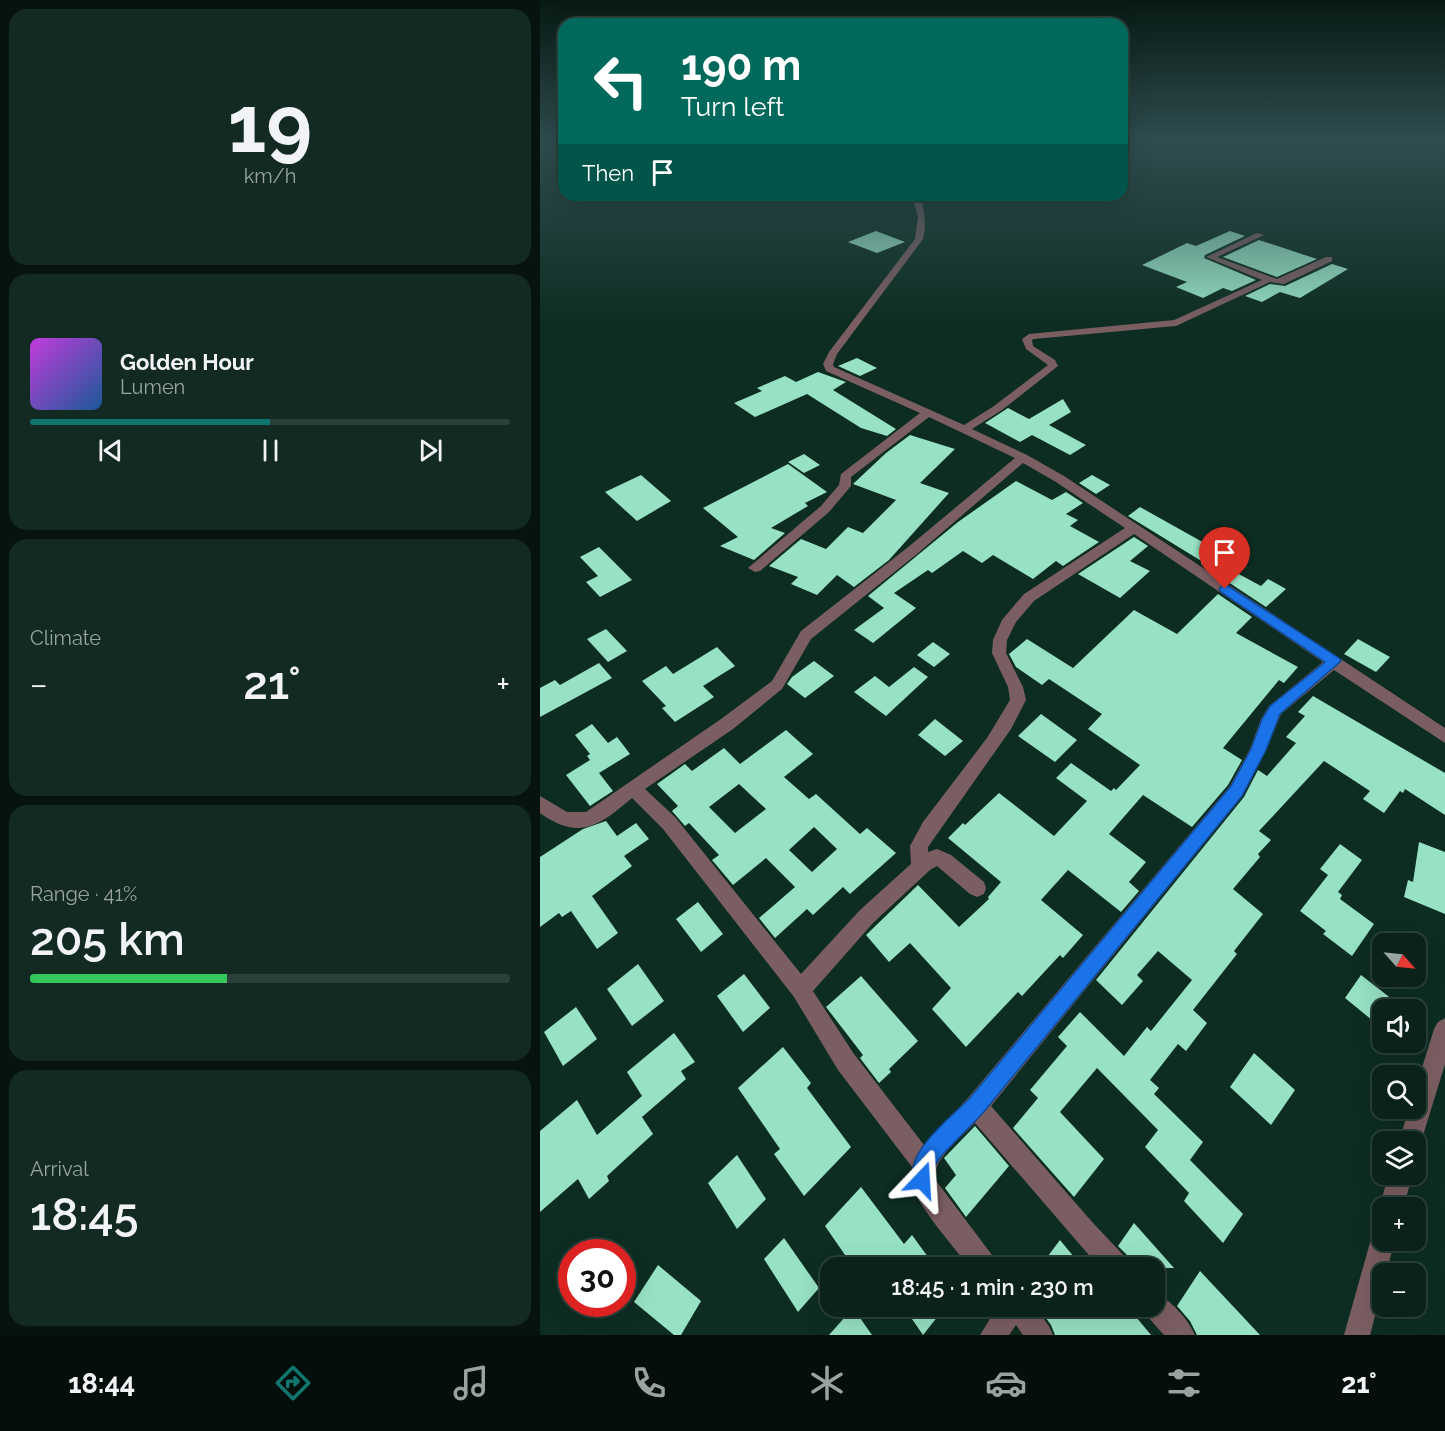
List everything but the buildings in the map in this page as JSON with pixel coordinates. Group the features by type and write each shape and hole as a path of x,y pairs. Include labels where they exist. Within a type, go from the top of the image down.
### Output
{"street":[{"path":"918,201 923,226 919,239 832,354 828,367 839,375 929,412 1023,457 1083,492 1445,736"},
{"path":"1260,235 1210,256 1268,280 1281,282 1329,259"},
{"path":"964,429 998,408 1053,366 1052,362 1029,347 1027,339 1032,336 1176,323 1268,280"},
{"path":"755,568 825,509 845,486 845,476 929,412"},
{"path":"540,804 563,819 580,822 591,819 727,724 777,685 806,635 912,551 1023,457"},
{"path":"920,866 919,846 929,828 1006,722 1018,701 1016,689 1002,667 999,644 1021,605 1134,528"},
{"path":"977,1257 933,1200 922,1180 924,1164 935,1148 976,1106 1236,791 1258,750 1269,719 1275,710 1335,661"},
{"path":"633,788 669,823 801,990 846,1062 924,1164"},
{"path":"801,990 840,946 920,866 937,857 977,888"},
{"path":"1413,1131 1445,1029"},
{"path":"976,1106 1108,1257"},
{"path":"1357,1335 1380,1251"},
{"path":"993,1335 1007,1317"},
{"path":"1025,1317 1040,1335"},
{"path":"1165,1317 1182,1335"}],"route":[{"path":"922,1180 924,1164 935,1148 976,1106 1236,791 1258,750 1269,719 1275,710 1335,661 1225,589"}]}
